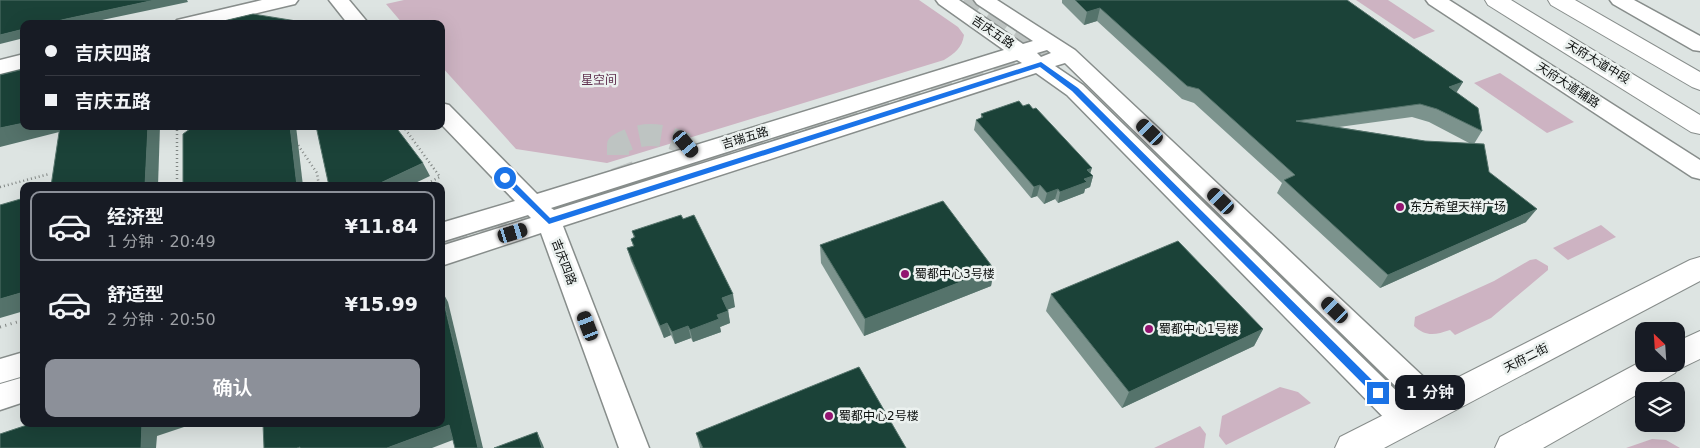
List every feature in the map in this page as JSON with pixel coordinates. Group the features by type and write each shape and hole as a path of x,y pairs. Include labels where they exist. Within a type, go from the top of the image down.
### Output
{"main road":[{"name":"天府大道中段","path":"1496,0 1700,126"},
{"path":"1559,0 1700,82"},
{"name":"天府二街","path":"1352,448 1700,268"},
{"path":"1685,352 1700,344"},
{"path":"1512,448 1650,372"}],"street":[{"path":"201,20 288,0"},
{"path":"339,0 355,20"},
{"name":"吉庆五路","path":"946,0 1094,78 1434,406"},
{"name":"吉庆五路","path":"984,0 1045,53 1075,90 1406,420"},
{"name":"天府大道辅路","path":"1436,0 1700,171"},
{"path":"1620,0 1700,45"},
{"name":"吉瑞五路","path":"445,254 690,149 1045,53"},
{"name":"吉瑞五路","path":"445,232 540,213 1045,53"},
{"path":"0,67 20,62"},
{"name":"吉庆四路","path":"445,114 540,213 634,448"},
{"path":"0,371 20,365"},
{"path":"0,397 20,390"}],"path":[{"path":"177,182 178,130"},
{"path":"406,130 440,177 430,182"},
{"path":"292,134 316,173 318,182"},
{"path":"0,187 49,174"},
{"path":"0,327 20,321"}],"green space":[{"name":"星空间","path":"404,0 919,0 958,27 964,35 962,43 957,50 944,60 607,163 516,149 445,70 445,20 400,20 386,4"},
{"path":"1356,0 1388,0 1435,31 1414,39"},
{"path":"1500,73 1574,122 1547,133 1474,83"},
{"path":"1601,225 1616,237 1568,260 1553,248"},
{"path":"1536,259 1548,266 1548,270 1491,318 1455,335 1450,330 1431,334 1418,330 1414,326 1415,317 1494,281 1530,260"},
{"path":"1280,387 1298,392 1311,403 1226,445 1219,436 1222,416"},
{"path":"1200,426 1206,434 1204,448 1154,448"},
{"path":"1652,439 1666,440 1680,448 1626,448"}],"building":[{"path":"0,0 155,0 62,20 20,20 20,30 0,35"},
{"path":"1075,0 1347,0 1463,82 1449,87 1478,108 1482,131 1437,109 1420,104 1296,121 1425,141 1484,144 1489,172 1537,209 1388,275 1284,180 1295,175 1199,89 1187,86 1100,8 1087,12"},
{"path":"253,14 290,20 228,20"},
{"path":"20,70 20,124 0,128 0,75"},
{"path":"1019,101 1023,106 1029,104 1033,109 1036,108 1092,168 1087,170 1093,176 1084,179 1087,182 1060,192 1058,189 1047,193 1040,185 1034,187 976,120 983,117 981,114"},
{"path":"59,130 148,130 145,182 52,182"},
{"path":"188,130 290,130 297,182 183,182 183,134"},
{"path":"317,130 398,130 423,163 383,182 328,182"},
{"path":"20,199 20,293 0,299 0,205"},
{"name":"蜀都中心3号楼","path":"943,201 994,269 865,319 820,245"},
{"path":"681,215 683,219 694,215 733,294 722,298 728,311 717,315 719,319 690,330 688,326 672,332 667,323 660,326 627,248 634,246 631,239 635,237 632,231"},
{"name":"蜀都中心1号楼","path":"1178,241 1263,329 1129,392 1051,294"},
{"path":"445,307 478,448 455,448 449,425 445,426"},
{"name":"蜀都中心2号楼","path":"859,367 906,448 703,448 696,433"},
{"path":"21,427 142,427 141,448 0,448 0,434"},
{"path":"263,427 444,427 387,448 264,448"},
{"path":"537,432 542,448 494,448"}],"tunnel":[{"path":"585,200 1044,54 964,0"},
{"path":"629,186 618,155 618,145 635,137 652,135 677,140 686,144"},
{"path":"445,245 589,199"}],"place":[{"name":"东方希望天祥广场","path":"1400,207"},
{"name":"蜀都中心3号楼","path":"905,274"},
{"name":"蜀都中心1号楼","path":"1149,329"},
{"name":"蜀都中心2号楼","path":"829,416"}],"route":[{"path":"505,178 549,221 1041,64 1075,90 1378,393"}]}
